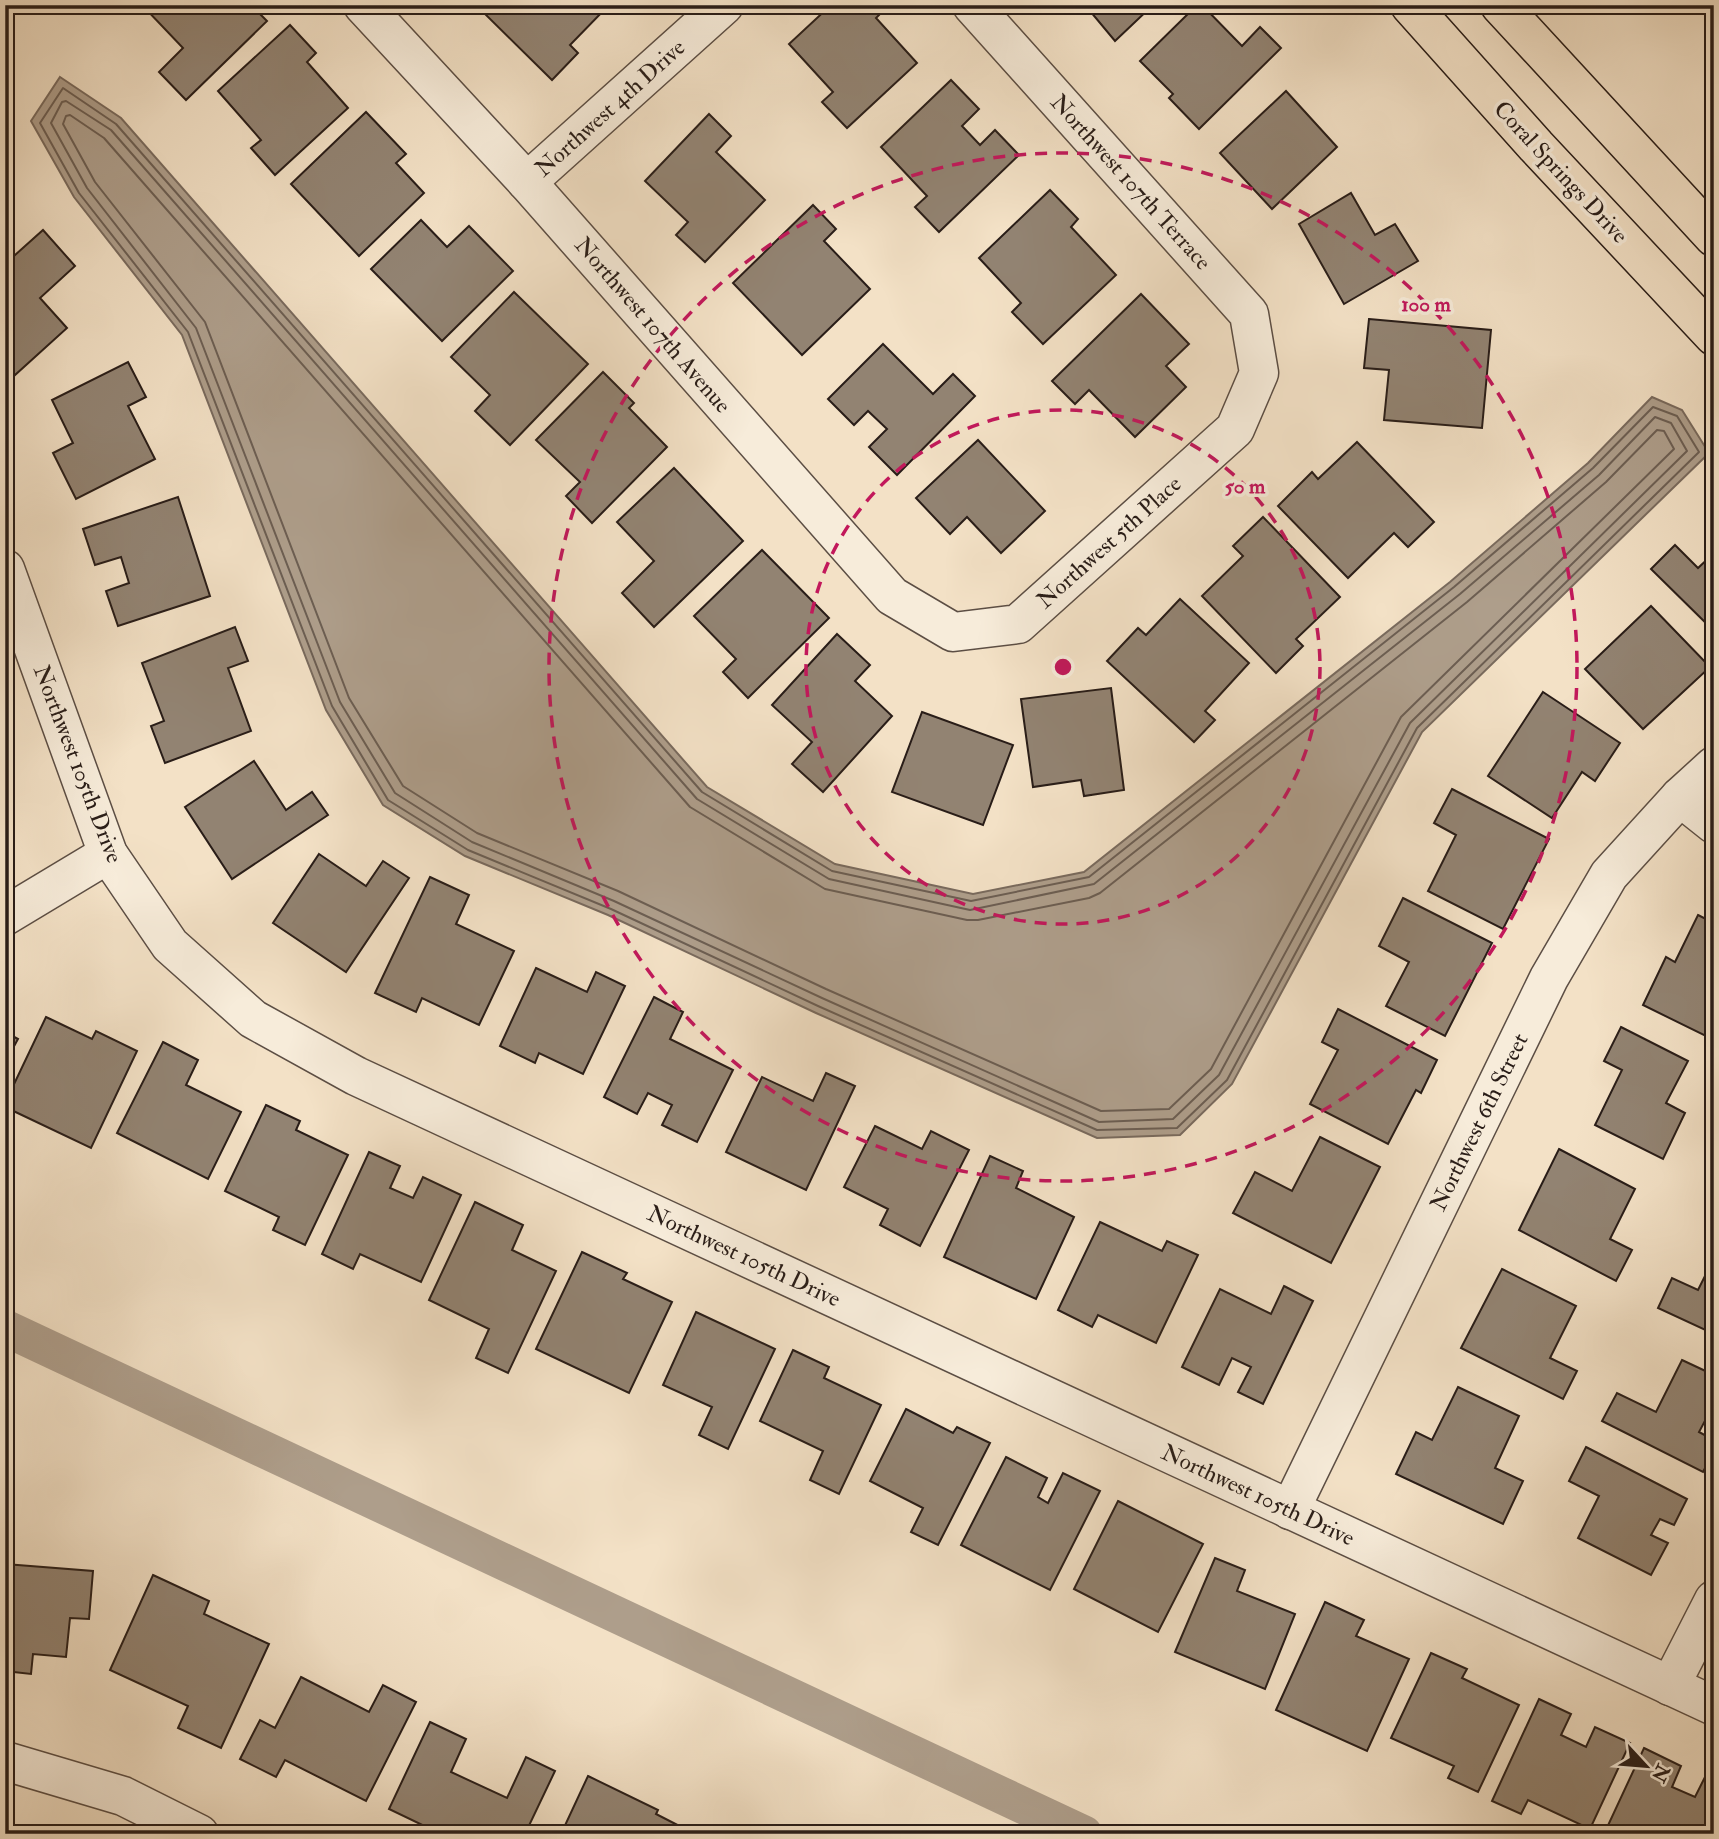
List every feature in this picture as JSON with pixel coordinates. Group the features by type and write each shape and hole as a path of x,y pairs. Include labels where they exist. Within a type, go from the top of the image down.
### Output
{"main road":[{"name":"Coral Springs Drive","path":"1410,5 1536,146 1714,337"},
{"path":"1500,5 1714,237"}],"street":[{"name":"Northwest 107th Avenue","path":"363,5 527,182 892,596 953,632"},
{"name":"Northwest 4th Drive","path":"527,182 724,5"},
{"name":"Northwest 107th Terrace","path":"972,5 1249,314 1259,373"},
{"name":"Northwest 5th Place","path":"953,632 1018,624 1235,429 1259,373"},
{"name":"Northwest 105th Drive","path":"5,569 108,854 170,945 253,1019 356,1076 1714,1706"},
{"name":"Northwest 6th Street","path":"1290,1510 1549,978 1609,875 1680,797 1714,766"},
{"path":"1680,797 1714,824"},
{"path":"5,916 108,854"},
{"path":"1670,1686 1714,1600"},
{"path":"5,1761 123,1796 199,1834"}],"water":[{"path":"60,77 121,118 707,787 835,864 973,894 1084,872 1450,582 1588,463 1652,397 1682,410 1709,453 1422,732 1232,1084 1180,1135 1097,1138 816,1013 608,915 465,856 383,805 326,710 182,335 74,197 31,121"}],"building":[{"path":"142,5 251,5 267,21 186,100 159,72 183,48"},
{"path":"491,5 609,5 570,45 578,53 552,80 484,13"},
{"path":"831,5 882,5 885,9 876,18 917,63 847,128 822,102 833,92 789,44"},
{"path":"1085,5 1153,5 1115,41"},
{"path":"1197,5 1202,5 1242,46 1260,27 1281,48 1199,129 1169,98 1173,94 1140,61"},
{"path":"290,25 316,53 307,62 348,108 275,175 251,148 261,140 218,91"},
{"path":"951,80 979,109 962,126 980,145 995,130 1019,155 939,232 915,207 927,196 881,147"},
{"path":"1286,91 1337,147 1272,209 1220,153"},
{"path":"366,112 406,154 396,163 424,193 359,256 291,184"},
{"path":"709,114 731,136 716,152 765,200 705,262 676,235 688,222 645,181"},
{"path":"1050,190 1078,219 1071,227 1116,275 1043,344 1012,312 1021,303 979,258"},
{"path":"1351,193 1375,235 1395,224 1418,261 1344,304 1299,224"},
{"path":"813,205 836,229 824,241 870,289 802,355 733,283"},
{"path":"421,220 447,247 469,226 513,271 442,341 371,269"},
{"path":"43,230 75,266 40,298 67,328 15,375 5,364 5,264"},
{"path":"514,292 588,364 510,445 475,411 490,395 451,357"},
{"path":"1141,294 1189,344 1166,366 1186,387 1135,437 1089,390 1075,404 1052,381"},
{"path":"1369,319 1491,330 1482,428 1384,420 1389,370 1364,368"},
{"path":"883,344 933,394 953,374 975,396 897,475 869,447 887,429 868,411 854,425 828,399"},
{"path":"128,362 146,397 128,406 155,459 76,499 53,453 73,443 52,400"},
{"path":"603,372 634,403 629,408 667,447 592,523 566,496 580,482 536,440"},
{"path":"978,440 1045,511 1001,553 967,517 950,534 916,498"},
{"path":"1357,442 1434,522 1408,547 1394,533 1348,578 1278,506 1312,472 1318,479"},
{"path":"674,468 743,541 654,627 622,593 654,561 617,522"},
{"path":"178,497 210,596 118,626 106,591 129,583 121,557 95,565 83,529"},
{"path":"1263,517 1340,597 1296,639 1303,646 1276,673 1202,596 1243,556 1233,546"},
{"path":"1675,545 1698,568 1714,553 1714,631 1651,569"},
{"path":"762,550 829,618 748,698 723,672 736,659 694,616"},
{"path":"1180,599 1249,663 1205,711 1215,720 1194,742 1107,661 1138,628 1146,635"},
{"path":"1651,606 1710,667 1643,729 1585,669"},
{"path":"235,627 248,661 228,668 251,731 165,763 151,726 164,721 142,663"},
{"path":"837,634 870,665 855,681 892,716 823,792 792,764 812,742 772,705"},
{"path":"1111,688 1124,790 1084,796 1081,780 1033,787 1021,699"},
{"path":"1543,692 1620,743 1595,781 1582,772 1552,818 1488,776"},
{"path":"922,712 1013,745 983,825 892,792"},
{"path":"254,761 286,810 312,792 328,815 232,879 185,807"},
{"path":"1452,789 1549,839 1503,929 1428,891 1456,835 1434,823"},
{"path":"319,854 366,886 383,861 409,878 346,972 273,923"},
{"path":"430,877 469,895 456,924 514,951 479,1025 422,998 416,1012 375,993"},
{"path":"1403,898 1492,943 1445,1036 1386,1006 1409,962 1379,946"},
{"path":"1698,915 1714,923 1714,1040 1643,1005 1666,957 1675,962"},
{"path":"536,968 587,992 596,972 625,986 583,1074 539,1053 535,1063 500,1046"},
{"path":"654,997 683,1012 670,1039 733,1070 697,1142 662,1125 672,1105 648,1093 637,1114 604,1097"},
{"path":"1338,1009 1437,1060 1421,1093 1416,1090 1388,1144 1310,1104 1338,1050 1322,1042"},
{"path":"46,1017 92,1039 96,1031 137,1051 91,1148 5,1107"},
{"path":"1621,1027 1688,1061 1666,1103 1685,1113 1663,1159 1595,1125 1622,1070 1604,1061"},
{"path":"5,1032 18,1039 5,1063"},
{"path":"163,1042 198,1060 186,1085 241,1112 208,1179 117,1133"},
{"path":"826,1073 855,1086 806,1190 726,1152 762,1077 813,1101"},
{"path":"266,1105 300,1121 296,1130 348,1155 305,1245 273,1230 279,1217 225,1191"},
{"path":"875,1126 922,1149 931,1131 969,1150 920,1246 880,1225 888,1209 844,1187"},
{"path":"1320,1137 1380,1167 1331,1263 1233,1213 1255,1172 1292,1191"},
{"path":"1559,1149 1635,1189 1610,1239 1632,1250 1616,1281 1519,1230"},
{"path":"369,1152 400,1166 390,1188 413,1198 423,1177 461,1195 421,1282 360,1254 353,1269 322,1254"},
{"path":"990,1156 1023,1171 1016,1188 1074,1217 1036,1299 944,1257"},
{"path":"475,1202 523,1225 512,1250 556,1271 508,1373 476,1358 489,1329 429,1300"},
{"path":"1100,1222 1162,1251 1167,1241 1198,1255 1156,1343 1098,1315 1092,1327 1058,1310"},
{"path":"582,1252 627,1273 623,1279 672,1302 629,1393 536,1349"},
{"path":"1714,1258 1714,1334 1658,1308 1672,1278 1698,1290"},
{"path":"1502,1269 1576,1306 1550,1358 1577,1371 1563,1399 1461,1348"},
{"path":"1284,1286 1313,1301 1263,1404 1238,1392 1251,1367 1232,1358 1219,1385 1182,1367 1220,1289 1271,1314"},
{"path":"696,1312 775,1349 728,1449 699,1435 712,1407 663,1385"},
{"path":"793,1350 829,1367 824,1378 881,1405 839,1494 810,1480 823,1451 760,1421"},
{"path":"1682,1360 1714,1375 1714,1420 1707,1417 1699,1432 1714,1440 1714,1451 1703,1472 1602,1421 1617,1393 1656,1412"},
{"path":"1458,1387 1519,1416 1495,1468 1523,1481 1503,1524 1396,1474 1416,1432 1432,1440"},
{"path":"906,1409 953,1433 957,1427 990,1443 938,1545 911,1532 923,1508 870,1481"},
{"path":"1586,1447 1687,1499 1674,1525 1660,1519 1651,1535 1668,1543 1651,1575 1578,1538 1599,1496 1569,1481"},
{"path":"1006,1457 1047,1478 1038,1497 1048,1503 1063,1473 1100,1491 1050,1590 961,1545"},
{"path":"1118,1501 1203,1544 1158,1632 1074,1589"},
{"path":"1215,1558 1245,1570 1237,1591 1295,1614 1265,1689 1175,1652"},
{"path":"5,1564 93,1571 89,1619 70,1618 66,1657 33,1654 31,1674 5,1671"},
{"path":"153,1575 209,1601 204,1614 269,1644 221,1748 178,1728 188,1706 110,1670"},
{"path":"1325,1602 1364,1620 1356,1636 1409,1659 1367,1751 1276,1710"},
{"path":"1431,1653 1467,1669 1462,1678 1519,1705 1478,1792 1448,1778 1454,1766 1391,1738"},
{"path":"301,1677 369,1712 383,1685 416,1702 366,1801 285,1760 276,1777 240,1759 260,1720 275,1728"},
{"path":"1539,1699 1571,1714 1561,1735 1586,1747 1595,1727 1630,1743 1590,1829 1528,1800 1521,1814 1492,1801"},
{"path":"430,1722 466,1739 451,1772 507,1798 526,1757 555,1771 525,1834 441,1834 389,1809"},
{"path":"1644,1748 1681,1766 1672,1787 1695,1797 1705,1777 1714,1781 1714,1834 1604,1834"},
{"path":"588,1776 658,1810 656,1814 695,1834 561,1834"}],"waterway":[{"path":"5,1328 1084,1834"}]}
